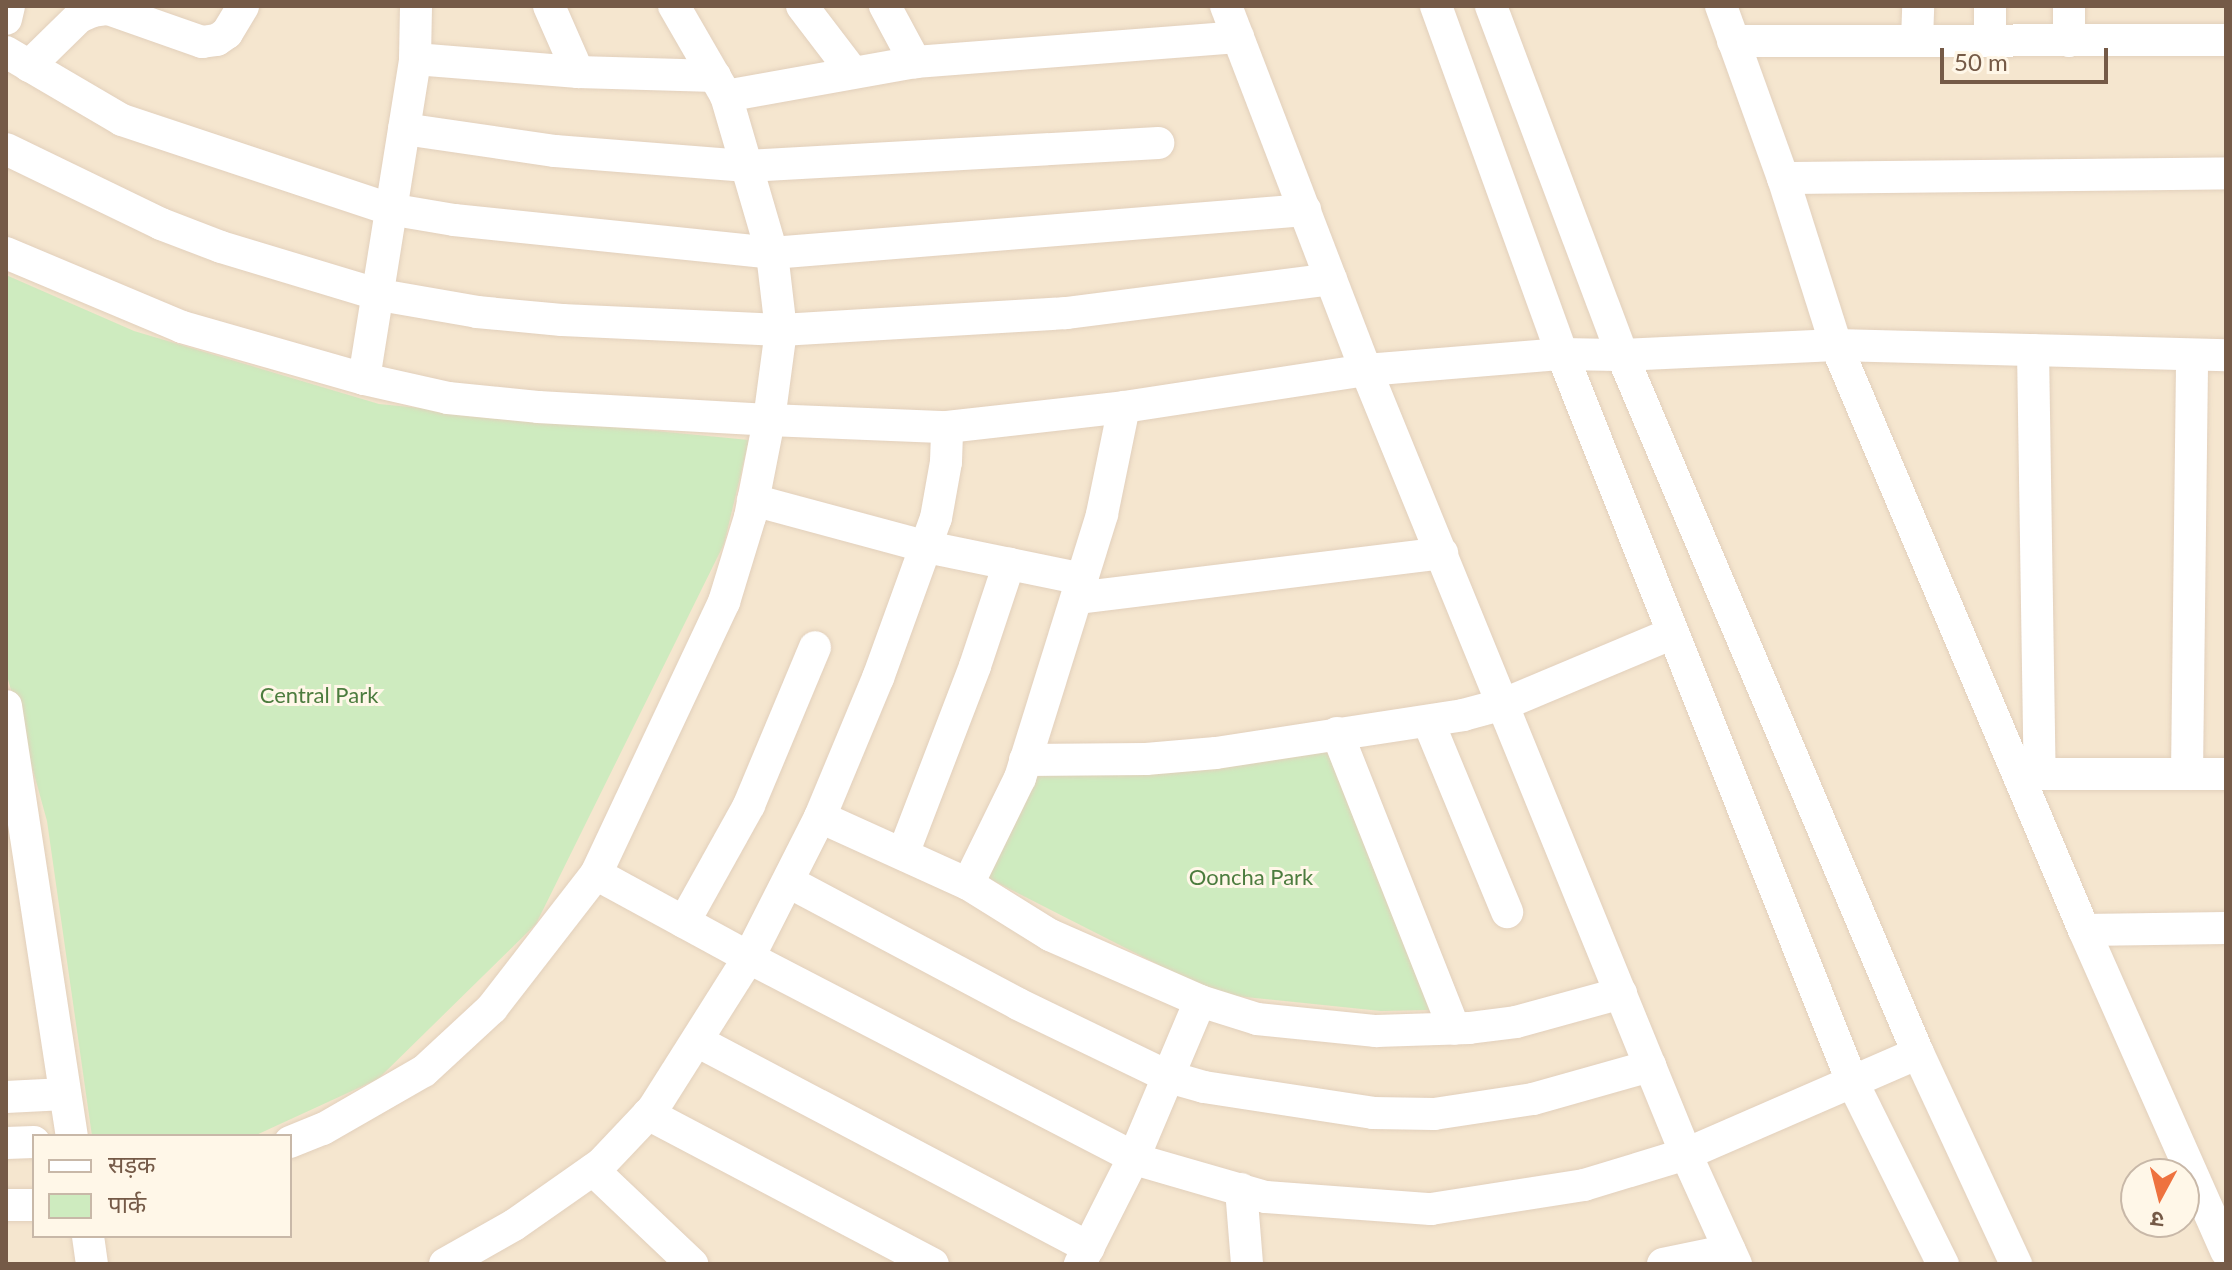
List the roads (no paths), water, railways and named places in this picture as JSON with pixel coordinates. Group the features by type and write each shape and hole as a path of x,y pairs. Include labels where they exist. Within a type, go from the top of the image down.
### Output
{"street":[{"path":"6,19 9,6"},
{"path":"243,6 227,33 202,42 108,9 94,8 18,59 122,120 389,209 454,220 772,253 1305,210"},
{"path":"364,379 380,295 389,209 415,59 416,6"},
{"path":"549,6 578,72"},
{"path":"292,1141 323,1129 424,1071 492,1008 596,874 724,602 753,500 769,420 781,330 772,253 747,166 720,86 674,6"},
{"path":"802,6 853,73"},
{"path":"885,6 915,62"},
{"path":"1226,6 1366,370 1686,1154 1733,1257 1663,1264"},
{"path":"1436,6 1562,354 1851,1079 1943,1264"},
{"path":"1491,6 1622,355 1918,1053 2016,1264"},
{"path":"1721,6 1783,178 1836,345 2029,774 2084,930 2226,1251"},
{"path":"1917,41 1918,6"},
{"path":"1990,6 1990,41"},
{"path":"2069,6 2069,41"},
{"path":"415,59 720,86 853,73 915,62 1238,37"},
{"path":"1733,41 2226,40"},
{"path":"404,129 555,151 747,166 1158,143"},
{"path":"6,149 161,224 221,247 380,295 477,312 562,320 781,330 1066,313 1331,279"},
{"path":"1783,178 2226,173"},
{"path":"6,253 182,327 364,379 448,398 538,407 769,420 947,427 1124,407 1366,370 1562,354 1622,355 1836,345 2226,355"},
{"path":"2029,774 2033,350"},
{"path":"2187,774 2192,355"},
{"path":"968,884 993,837 1025,760 1102,514 1124,407"},
{"path":"445,1264 514,1225 593,1170 648,1114 749,957 789,882 859,728 927,547 946,462 947,427"},
{"path":"753,500 927,547 1009,564 1080,589 1442,553"},
{"path":"903,854 975,666 1009,564"},
{"path":"1025,760 1160,758 1428,721 1504,704 1673,633"},
{"path":"684,922 749,805 815,647"},
{"path":"6,706 14,809 72,1134"},
{"path":"1428,721 1507,912"},
{"path":"1337,733 1454,1029"},
{"path":"2029,774 2226,774"},
{"path":"820,817 968,884 1050,935 1200,1001 1257,1019 1309,1027 1376,1031 1454,1029 1516,1022 1621,993"},
{"path":"596,874 1134,1157 1266,1197 1431,1209 1584,1185 1686,1154 1851,1079 1918,1053"},
{"path":"789,882 1018,1004 1169,1077 1204,1087 1373,1113 1434,1114 1533,1099 1650,1066"},
{"path":"2084,930 2226,928"},
{"path":"697,1041 1084,1256 1134,1157 1200,1001"},
{"path":"6,1097 65,1094"},
{"path":"648,1114 933,1264"},
{"path":"6,1143 32,1142"},
{"path":"593,1170 692,1264"},
{"path":"1241,1189 1247,1264"},
{"path":"6,1205 32,1205"},
{"path":"88,1238 92,1264"}],"park label":[{"name":"Central Park","path":"319,695"},
{"name":"Ooncha Park","path":"1251,877"}]}
